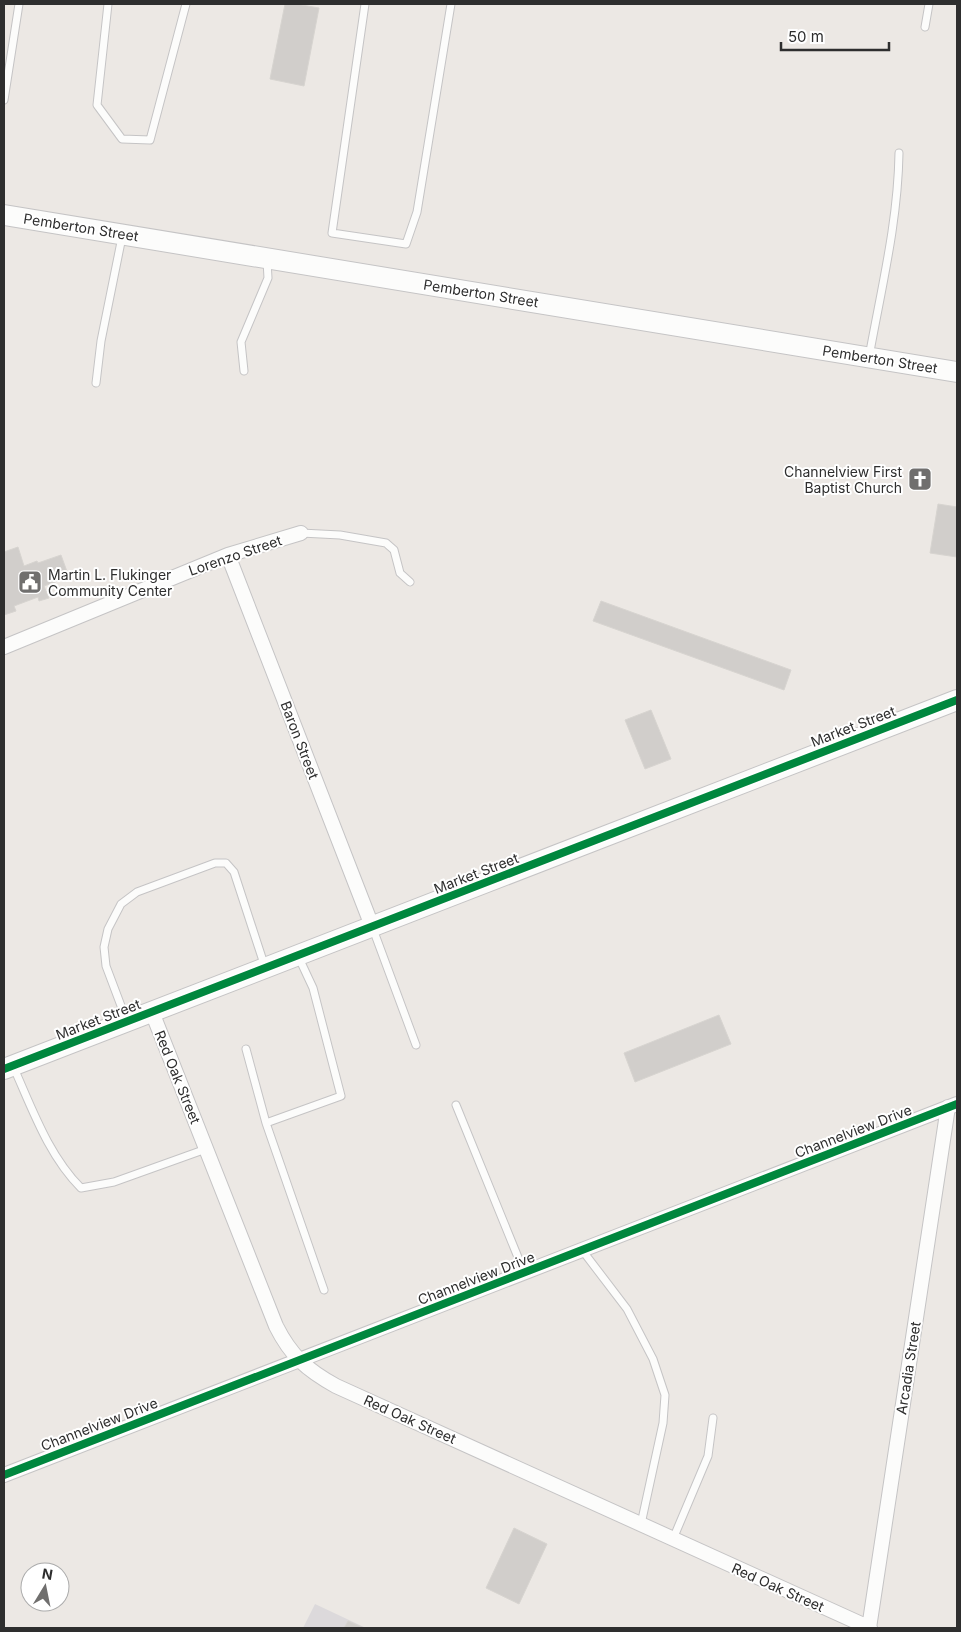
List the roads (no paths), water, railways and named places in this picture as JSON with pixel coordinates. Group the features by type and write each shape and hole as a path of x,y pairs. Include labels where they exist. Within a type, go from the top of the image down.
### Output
{"street":[{"name":"Pemberton Street","path":"4,215 957,372"},
{"name":"Lorenzo Street","path":"4,647 228,555 301,533"},
{"name":"Baron Street","path":"228,555 372,926"},
{"name":"Market Street","path":"8,1068 957,700"},
{"name":"Red Oak Street","path":"152,1012 276,1326 283,1341 298,1360 317,1375 336,1386 869,1628"},
{"name":"Channelview Drive","path":"4,1475 952,1106"},
{"name":"Arcadia Street","path":"869,1628 952,1106"}],"lane":[{"path":"4,100 19,4"},
{"path":"108,4 98,105 122,140 150,140 186,4"},
{"path":"365,4 332,233 406,244 417,212 451,4"},
{"path":"925,27 928,4"},
{"path":"869,357 894,214 898,177 898,153"},
{"path":"96,383 101,341 122,234"},
{"path":"244,371 241,342 268,278 266,258"},
{"path":"301,533 340,535 386,543 394,550 400,573 410,582"},
{"path":"127,1022 106,966 104,947 108,929 121,904 137,892 215,863 226,863 234,872 265,968"},
{"path":"372,926 416,1045"},
{"path":"266,1123 341,1096 313,988 298,955"},
{"path":"246,1049 266,1123 324,1290"},
{"path":"8,1068 60,1163 81,1188 114,1182 206,1149"},
{"path":"456,1105 524,1272"},
{"path":"582,1250 627,1309 652,1359 665,1395 663,1423 641,1524"},
{"path":"674,1539 708,1456 714,1418"}],"place":[{"name":"Channelview First Baptist Church","path":"920,479"},
{"name":"Martin L. Flukinger Community Center","path":"30,582"}]}
